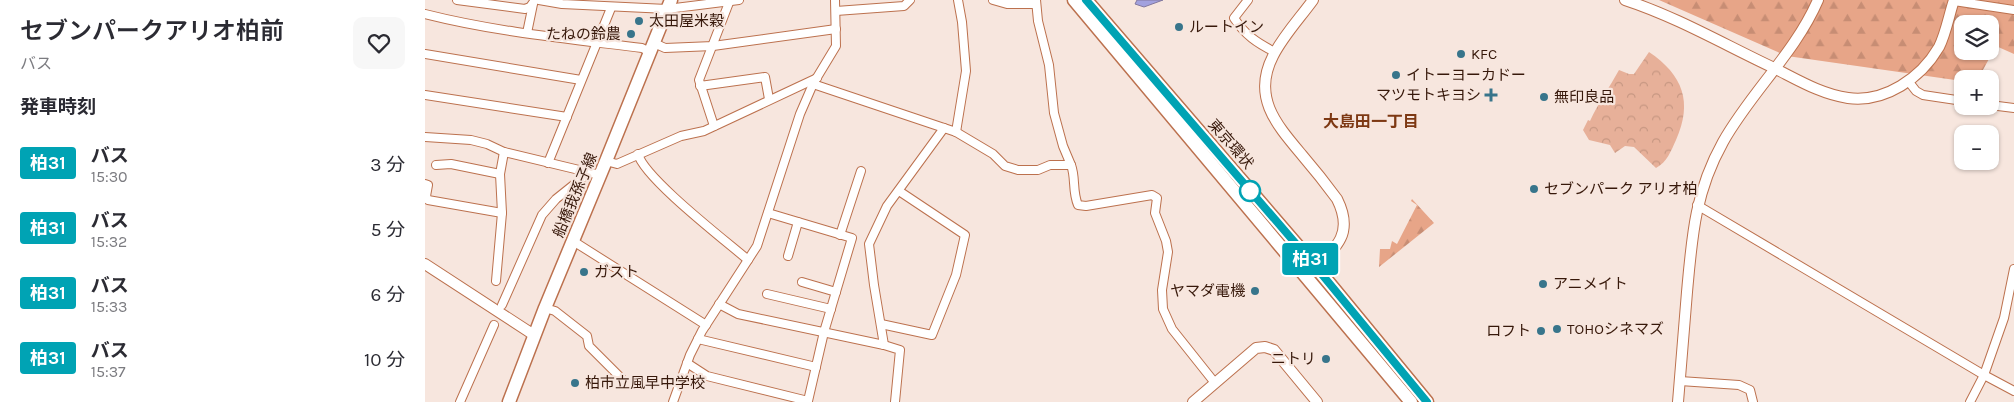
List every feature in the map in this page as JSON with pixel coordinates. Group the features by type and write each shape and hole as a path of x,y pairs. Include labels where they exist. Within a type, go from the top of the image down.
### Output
{"main road":[{"name":"東京環状","path":"1074,0 1427,402"},
{"name":"東京環状","path":"1086,0 1310,270 1411,402"},
{"name":"船橋我孫子線","path":"509,402 534,335 669,5"}],"street":[{"path":"457,0 525,9 530,7 535,1"},
{"path":"535,1 611,8 739,0"},
{"path":"673,402 698,339 757,246 800,114 815,81 836,46 835,0"},
{"path":"836,11 904,6 910,0"},
{"path":"956,132 966,71 962,22 958,0"},
{"path":"993,0 1007,4 1036,2 1038,21 1049,65 1054,112 1063,146 1074,173 1073,187 1078,204 1087,206 1152,195 1157,198 1155,213 1166,241 1168,252 1162,290 1165,314 1172,329 1215,383"},
{"path":"1248,0 1235,18 1240,27 1251,38 1275,52"},
{"path":"1310,270 1333,250 1342,239 1345,224 1344,212 1337,200 1278,127 1270,112 1264,88 1268,67 1275,52 1313,0"},
{"path":"1625,0 1690,26 1830,95 1849,98 1865,98 1886,93 1909,82 1926,66 1940,46 1954,1 2014,10"},
{"path":"1678,402 1691,248 1697,205 1711,166 1724,140 1804,28 1818,0"},
{"path":"527,33 535,1"},
{"path":"714,126 699,80 730,1"},
{"path":"548,164 611,8"},
{"path":"425,14 527,33 642,48 713,46 836,29"},
{"path":"425,54 581,80"},
{"path":"700,86 765,76 769,99"},
{"path":"606,161 617,164 681,136 704,131 769,99 815,81 956,132 993,154 1005,166 1018,170 1038,170 1050,165 1071,165"},
{"path":"1909,82 1923,96 1954,100"},
{"path":"425,95 567,116"},
{"path":"1999,106 2014,108"},
{"path":"884,345 873,285 869,244 887,206 944,128"},
{"path":"425,137 471,140 487,144 504,152 600,176"},
{"path":"496,281 502,213 500,174 504,152"},
{"path":"638,154 640,160 666,189 748,260"},
{"path":"436,165 451,164 500,174"},
{"path":"840,235 861,171"},
{"path":"502,304 542,215 556,199 586,175 586,172"},
{"path":"425,184 429,185 428,200 502,213"},
{"path":"881,324 932,335 956,275 965,235 899,191"},
{"path":"1697,205 2014,391"},
{"path":"687,363 707,376 808,401 824,332 852,238 768,213"},
{"path":"788,256 798,222"},
{"path":"573,241 706,325"},
{"path":"425,264 534,335"},
{"path":"1970,402 1984,375 2012,297 2014,269"},
{"path":"802,282 836,292"},
{"path":"767,294 831,308"},
{"path":"719,304 738,314 900,350 895,402"},
{"path":"545,308 555,312 587,336 589,346 623,380"},
{"path":"460,402 494,325"},
{"path":"698,339 816,367"},
{"path":"1193,402 1256,348 1265,347 1274,350 1317,402"},
{"path":"1680,381 1739,386 1750,390 1753,402"}],"green space":[{"path":"1659,0 2014,0 2014,54 1999,47 1999,15 1954,15 1954,60 1988,60 1983,70 1954,70 1954,80 1787,56"},
{"path":"1649,52 1670,70 1677,80 1682,90 1684,102 1684,113 1676,140 1666,159 1656,168 1634,147 1625,146 1615,153 1610,145 1589,140 1583,130 1619,70 1634,74"},
{"path":"1412,199 1434,223 1379,267 1380,249 1390,249 1392,241 1397,244 1417,205 1411,201"}],"water":[{"path":"1137,0 1163,0 1144,7 1135,4"}],"bus line":[{"name":"柏31","path":"1086,0 1315,266 1427,402"}],"place":[{"name":"太田屋米穀","path":"639,21"},
{"name":"ルートイン","path":"1179,27"},
{"name":"たねの鈴農","path":"631,34"},
{"name":"KFC","path":"1461,54"},
{"name":"イトーヨーカドー","path":"1396,75"},
{"name":"マツモトキヨシ","path":"1491,95"},
{"name":"無印良品","path":"1544,97"},
{"name":"セブンパーク アリオ柏","path":"1534,189"},
{"name":"ガスト","path":"584,272"},
{"name":"アニメイト","path":"1543,284"},
{"name":"ヤマダ電機","path":"1255,291"},
{"name":"TOHOシネマズ","path":"1557,329"},
{"name":"ロフト","path":"1541,331"},
{"name":"ニトリ","path":"1326,359"},
{"name":"柏市立風早中学校","path":"575,383"}],"district":[{"name":"大島田一丁目","path":"1371,121"}]}
